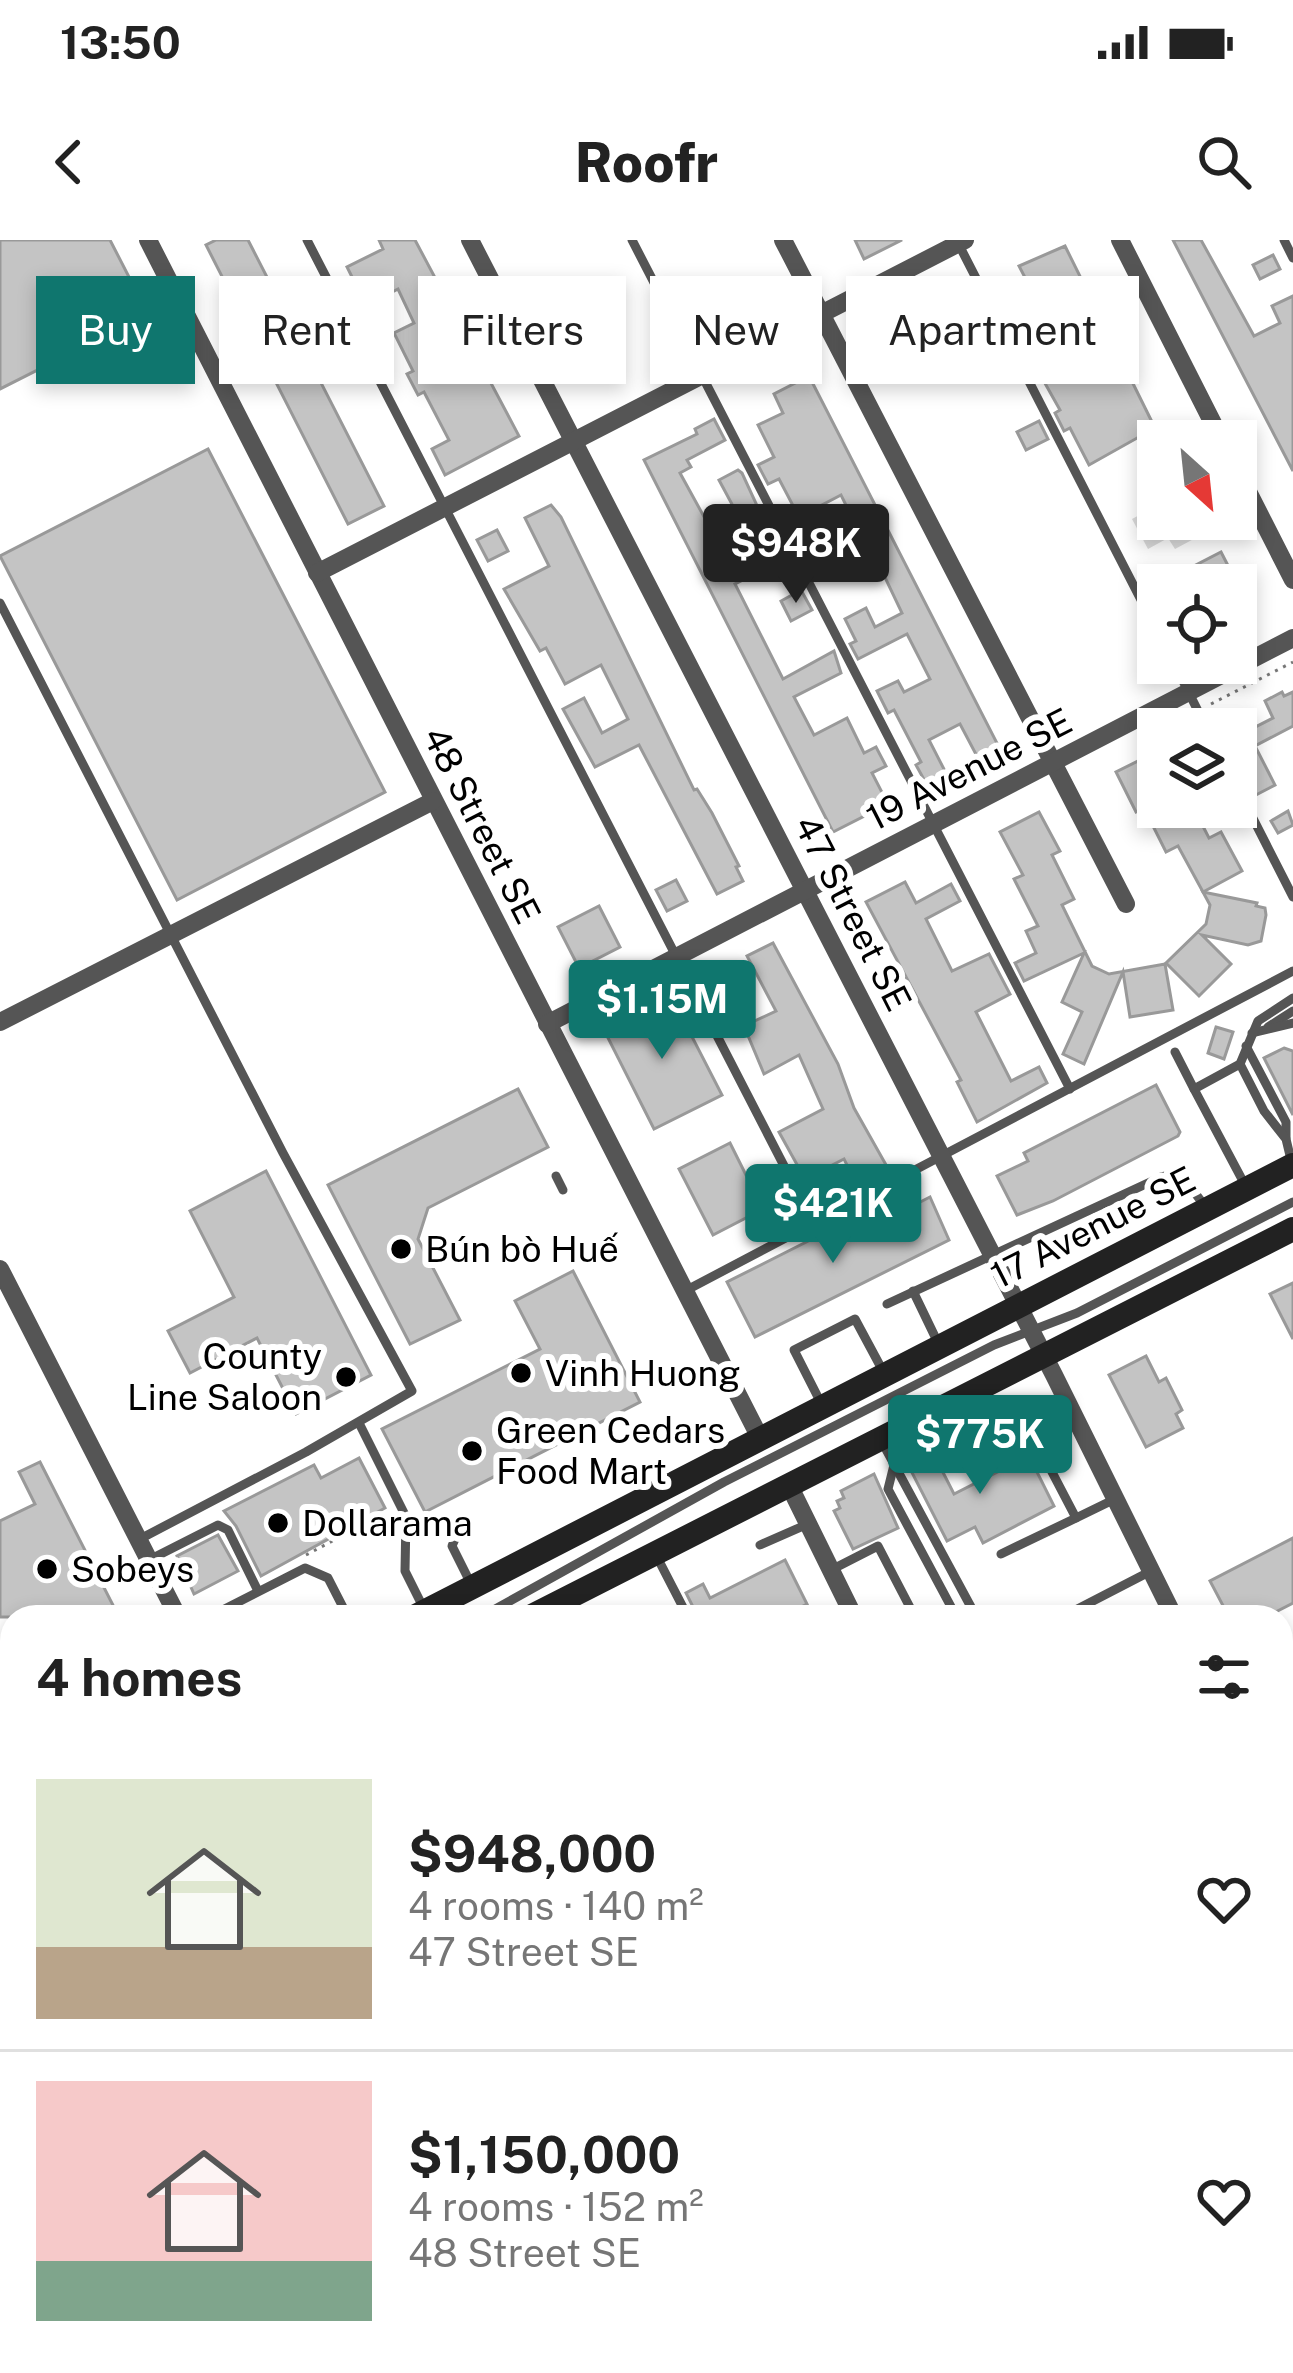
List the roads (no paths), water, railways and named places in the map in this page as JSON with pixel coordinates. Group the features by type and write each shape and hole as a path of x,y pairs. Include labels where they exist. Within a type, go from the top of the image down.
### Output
{"main road":[{"name":"17 Avenue SE","path":"438,1605 1293,1165"},
{"path":"553,1605 1293,1228"}],"street":[{"name":"48 Street SE","path":"148,240 760,1438"},
{"name":"47 Street SE","path":"470,240 1168,1605"},
{"path":"783,240 801,276"},
{"path":"1120,240 1211,420"},
{"path":"822,314 960,241"},
{"path":"822,319 1126,904"},
{"path":"317,573 684,384"},
{"path":"1257,509 1293,580"},
{"name":"19 Avenue SE","path":"547,1024 1055,761 1193,702 1293,638"},
{"path":"0,1022 433,801"},
{"path":"0,1268 172,1605"},
{"path":"789,1485 848,1605"}],"lane":[{"path":"307,240 814,1224"},
{"path":"632,240 651,276"},
{"path":"1284,240 1293,258"},
{"path":"960,241 1137,591"},
{"path":"707,384 1070,1089"},
{"path":"0,603 412,1391 138,1540"},
{"path":"1184,684 1196,708"},
{"path":"1257,826 1293,897"},
{"path":"683,1292 1293,971"},
{"path":"1195,1089 1240,1064 1251,1033 1268,1011 1293,998"},
{"path":"1268,1027 1293,1011"},
{"path":"1251,1033 1293,1022"},
{"path":"1246,1046 1286,1122 1293,1165"},
{"path":"1175,1052 1247,1189"},
{"path":"1240,1064 1264,1111 1286,1139"},
{"path":"887,1304 1161,1177 1180,1173 1207,1209"},
{"path":"556,1176 563,1190"},
{"path":"502,1605 692,1499 1293,1202"},
{"path":"914,1291 939,1346"},
{"path":"822,1405 794,1350 855,1319 884,1373"},
{"path":"932,1412 958,1462 1029,1428 1076,1518"},
{"path":"359,1423 406,1517 405,1571 417,1605"},
{"path":"880,1438 970,1605"},
{"path":"894,1465 888,1489 948,1605"},
{"path":"1001,1554 1115,1499"},
{"path":"760,1545 808,1524"},
{"path":"148,1560 218,1525 228,1530 258,1591"},
{"path":"458,1532 452,1546 473,1587"},
{"path":"831,1570 878,1546 909,1605"},
{"path":"655,1552 682,1605"},
{"path":"231,1605 305,1568 328,1579 342,1605"},
{"path":"1085,1605 1151,1571"}],"place":[{"name":"Bún bò Huế","path":"401,1249"},
{"name":"Vinh Huong","path":"521,1373"},
{"name":"County Line Saloon","path":"346,1377"},
{"name":"Green Cedars Food Mart","path":"472,1451"},
{"name":"Dollarama","path":"278,1523"},
{"name":"Sobeys","path":"47,1569"}]}
